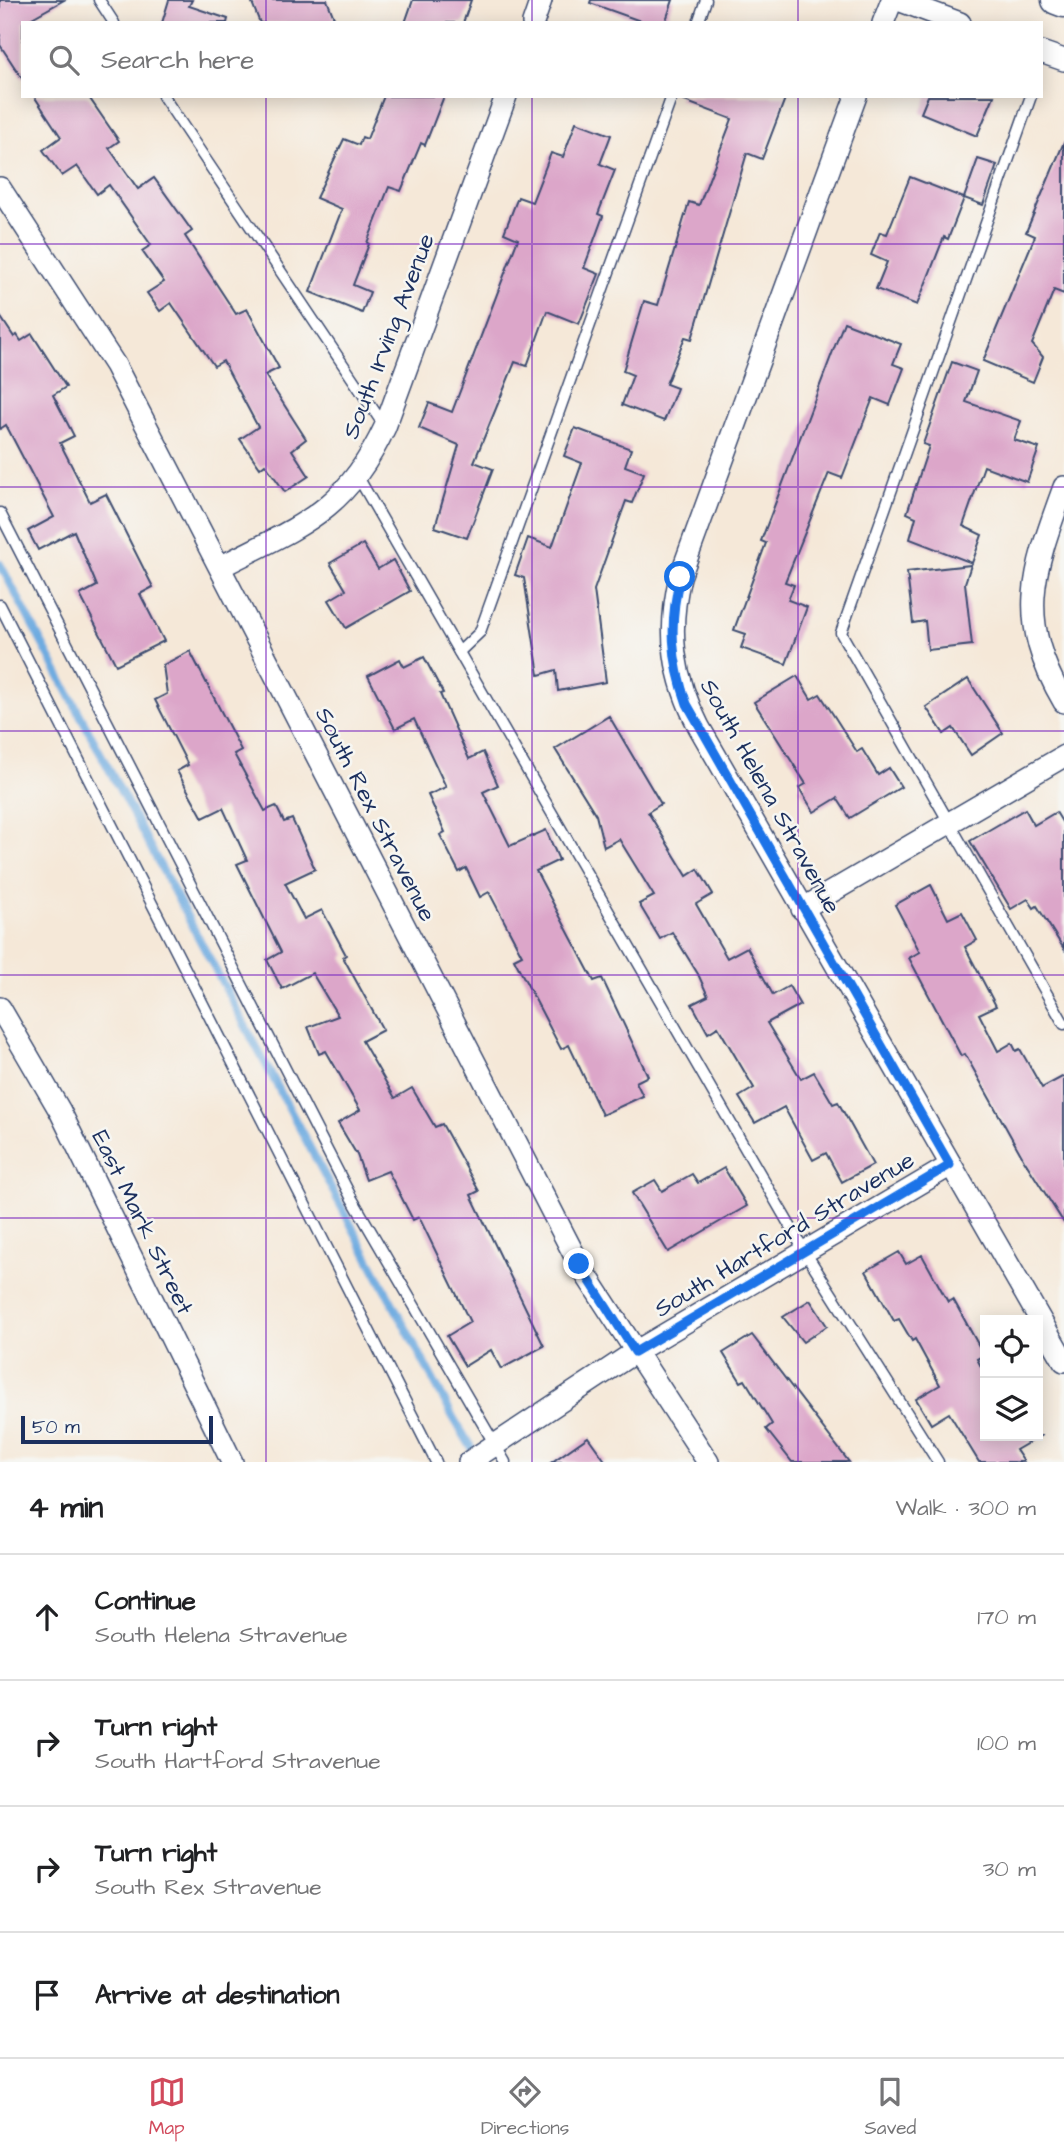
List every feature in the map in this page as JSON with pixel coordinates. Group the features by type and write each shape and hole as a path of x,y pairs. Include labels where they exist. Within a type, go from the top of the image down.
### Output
{"street":[{"path":"534,21 541,0"},
{"path":"884,21 892,0"},
{"path":"898,0 956,21"},
{"path":"1056,0 1064,3"},
{"name":"South Irving Avenue","path":"220,567 305,523 328,507 358,477 385,427 505,98"},
{"name":"South Helena Stravenue","path":"855,98 680,577 672,627 673,655 687,704 1064,1361"},
{"name":"South Rex Stravenue","path":"0,188 115,365 579,1264 708,1462"},
{"path":"1064,487 1040,551 1032,598 1033,622 1044,664 1064,702"},
{"path":"803,909 1064,756"},
{"name":"East Mark Street","path":"0,1009 60,1111 232,1462"},
{"name":"South Hartford Stravenue","path":"469,1462 500,1454 635,1352 950,1165"}],"lane":[{"path":"99,0 113,21"},
{"path":"699,21 706,0"},
{"path":"164,98 385,427"},
{"path":"459,652 480,632 671,98"},
{"path":"1030,98 841,633 1064,1024"},
{"path":"358,477 805,1252 938,1462"},
{"path":"0,513 351,1197 500,1454"},
{"path":"0,605 436,1462"}],"building":[{"path":"0,0 64,0 27,21 21,21 21,77 0,45"},
{"path":"169,0 192,0 189,6 228,19 228,21 163,21"},
{"path":"251,0 327,0 335,21 259,21"},
{"path":"413,0 471,0 464,21 406,21"},
{"path":"591,0 673,0 666,21 640,21 590,3"},
{"path":"35,98 89,98 119,141 109,148 138,189 154,178 192,231 185,236 236,314 247,309 279,368 265,375 306,439 292,450 309,476 285,492 265,464 260,468 240,439 258,427 223,361 214,366 171,303 160,311 147,293 164,282 142,251 151,245 109,185 97,194 77,166 62,176 43,150 61,137"},
{"path":"383,98 443,98 425,145 421,143 401,191 389,187 367,243 369,244 353,285 370,292 362,313 310,292 342,209 316,198 344,139 359,145 362,137 367,139"},
{"path":"785,98 762,159 747,153 692,339 685,337 666,384 677,388 664,421 622,405 633,375 623,371 644,301 658,305 689,202 699,205 732,119 679,99"},
{"path":"927,98 993,98 977,136 921,113"},
{"path":"576,122 611,135 600,164 615,170 598,214 603,216 584,268 599,274 579,324 547,311 527,366 515,362 474,462 493,469 467,538 435,527 459,445 419,428 429,403 452,412 518,239 504,233 518,197 532,202 551,153 563,157"},
{"path":"1064,142 1064,294 1054,290 1032,344 1043,357 1033,382 983,361 1035,236 1026,232"},
{"path":"978,159 997,165 983,205 964,198"},
{"path":"910,177 964,198 948,239 944,237 917,305 876,289 887,262 871,255 880,232 887,234"},
{"path":"0,316 14,337 17,335 21,341 32,334 66,387 53,395 74,436 60,443 90,502 106,494 153,587 140,594 164,641 116,665 80,595 97,586 74,531 38,550 28,531 54,517 6,425 0,429"},
{"path":"844,322 901,344 893,364 904,368 890,405 873,398 842,478 829,473 785,582 794,585 788,600 807,607 786,664 741,648 746,634 734,630 766,543 761,541"},
{"path":"952,362 977,371 966,402 1021,421 1014,440 1039,448 1027,482 984,466 963,526 982,535 972,563 910,539 916,517 907,513 929,446 923,444"},
{"path":"575,428 631,449 625,466 644,473 632,503 626,501 594,590 606,682 558,691 556,670 539,675 524,578 515,575 528,538 552,547 582,463 564,456"},
{"path":"363,544 378,569 393,560 410,591 346,628 329,600 346,590 330,563"},
{"path":"971,565 965,583 972,645 928,650 925,621 913,623 907,572"},
{"path":"190,651 241,750 234,754 265,811 276,806 284,822 292,819 315,869 285,883 304,919 322,910 346,955 343,957 383,1030 362,1041 395,1098 412,1088 435,1127 442,1124 479,1191 471,1195 544,1346 501,1369 491,1350 465,1366 447,1336 470,1322 419,1217 413,1220 388,1171 366,1180 357,1155 338,1123 360,1110 326,1051 319,1054 308,1027 338,1016 312,973 282,989 267,960 281,952 237,864 247,860 223,808 203,818 177,771 188,765 155,700 167,694 163,665"},
{"path":"424,657 443,693 440,694 469,759 483,752 498,785 483,792 510,846 546,830 559,860 536,871 594,981 602,978 648,1076 636,1082 643,1096 602,1115 569,1045 561,1049 514,959 522,955 489,892 480,897 466,868 459,872 440,835 445,832 428,795 446,787 414,719 395,729 368,676 400,659 404,667"},
{"path":"797,676 811,699 820,694 857,752 862,749 878,775 889,768 901,787 850,818 837,798 814,812 799,788 806,784 754,702"},
{"path":"968,679 1003,733 971,755 953,728 944,734 926,707"},
{"path":"609,716 661,804 648,812 687,876 698,869 713,894 696,904 727,958 747,947 773,995 789,986 800,1005 767,1023 801,1079 814,1072 833,1104 838,1102 873,1165 842,1182 826,1153 813,1160 784,1107 755,1123 739,1097 754,1088 718,1027 708,1033 692,1004 708,996 698,974 672,932 660,939 639,904 654,896 619,839 604,847 596,815 555,749"},
{"path":"1025,809 1034,825 1056,812 1064,825 1064,949 1037,906 1034,908 1028,899 1011,909 970,841"},
{"path":"931,885 948,919 962,912 977,940 965,947 996,1006 979,1014 998,1051 1012,1043 1016,1051 1020,1049 1042,1088 1064,1076 1064,1223 1024,1160 965,1054 961,1056 909,958 920,952 895,905"},
{"path":"724,1168 747,1206 668,1252 632,1193 655,1180 662,1191 692,1174 698,1183"},
{"path":"899,1252 906,1264 922,1255 948,1302 953,1299 980,1348 980,1357 977,1359 980,1365 980,1441 1031,1441 1016,1450 1024,1462 979,1462 949,1413 931,1424 916,1399 940,1385 915,1339 912,1341 899,1319 894,1321 866,1271"},
{"path":"810,1300 827,1326 803,1342 783,1317"},
{"path":"752,1335 849,1462 792,1462 766,1429 772,1424 745,1380 741,1382 723,1353"},
{"path":"588,1437 606,1462 552,1462"}],"waterway":[{"path":"0,564 453,1417 477,1457"}],"route":[{"path":"579,1264 635,1352 950,1165 687,704 673,655 674,602 680,577"}]}
